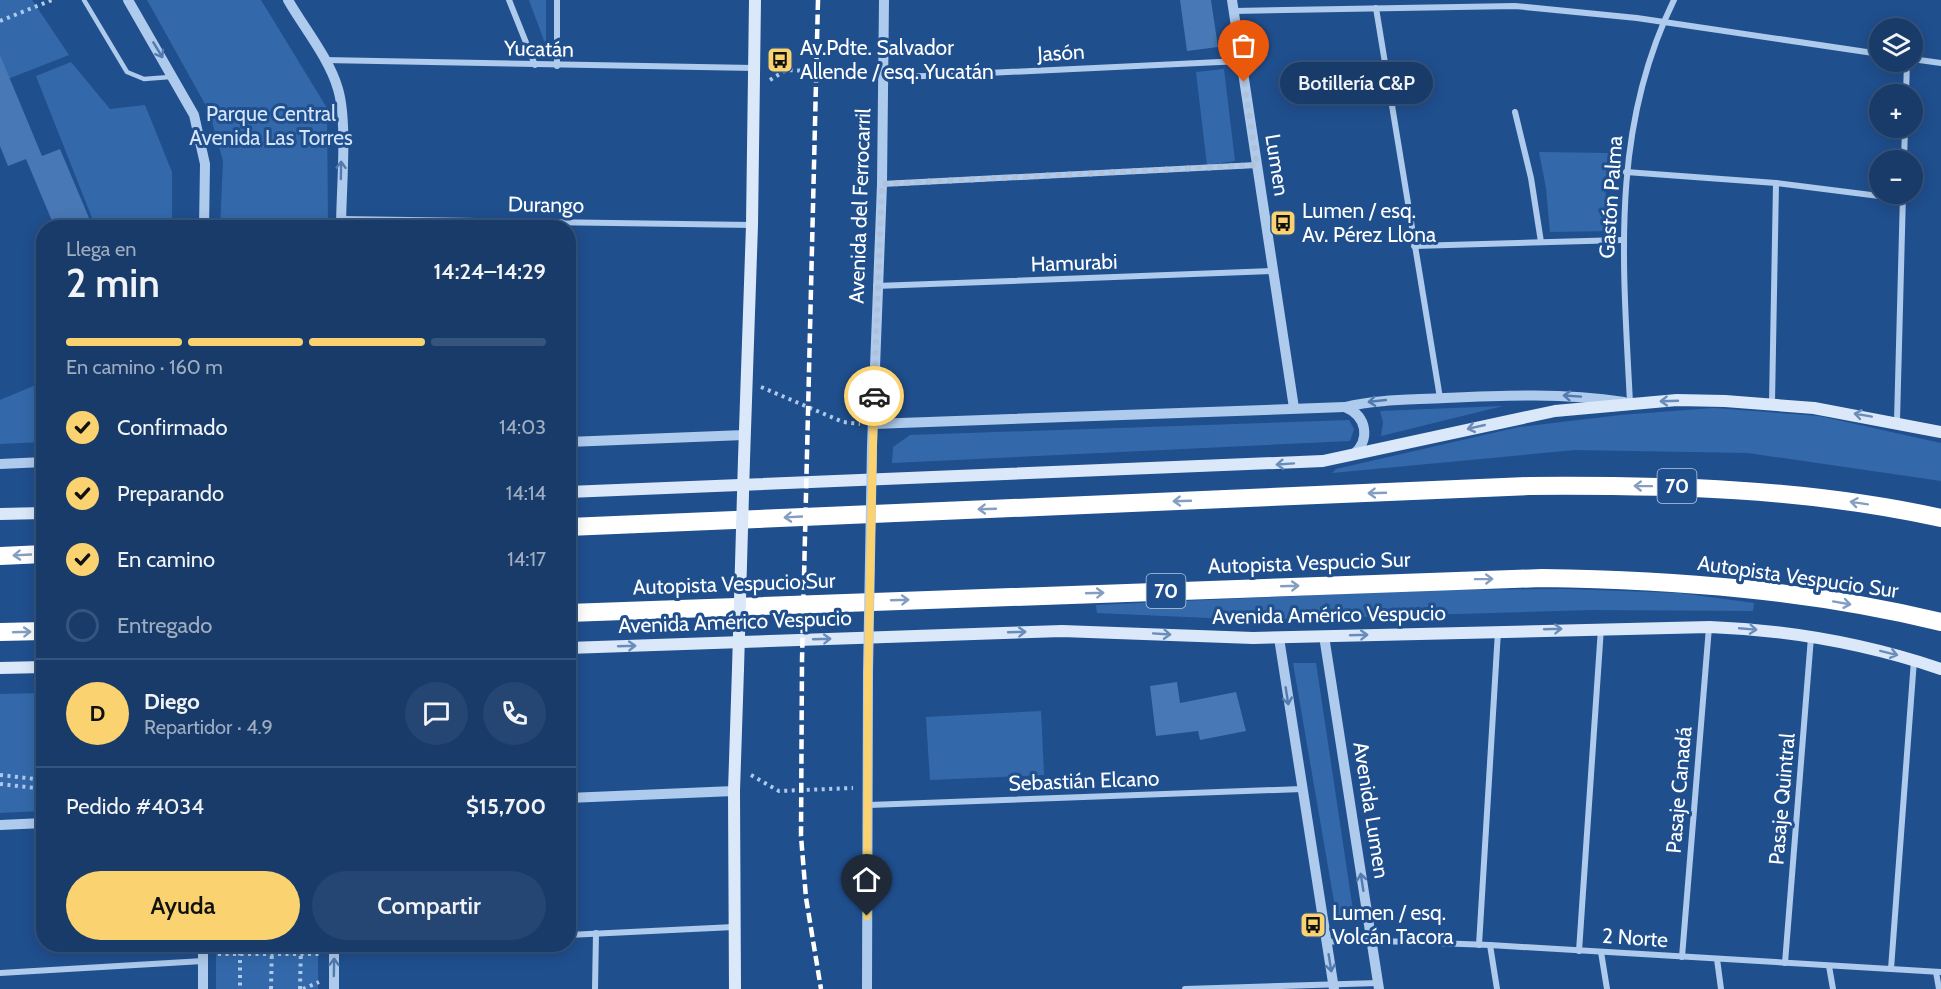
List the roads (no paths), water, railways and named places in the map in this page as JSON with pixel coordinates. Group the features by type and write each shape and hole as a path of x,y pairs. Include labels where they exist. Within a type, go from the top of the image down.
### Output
{"highway":[{"name":"70","path":"576,527 1565,486 1733,489 1845,501 1941,518"},
{"path":"1916,513 1941,513"},
{"path":"0,556 36,554"},
{"name":"Autopista Vespucio Sur","path":"576,613 1542,578 1684,584 1764,591 1877,608 1941,622"},
{"path":"0,632 36,631"}],"main road":[{"path":"735,989 734,791 752,225 755,0"},
{"path":"576,492 1323,461 1525,417 1630,403 1701,400 1772,403 1897,421 1941,432"},
{"path":"0,514 36,513"},
{"name":"Avenida Américo Vespucio","path":"576,648 1041,631 1279,638 1600,627 1710,627 1811,637 1914,660 1941,669"},
{"path":"0,668 36,667"}],"street":[{"path":"128,0 194,115 203,147 204,220"},
{"path":"288,0 336,82 341,102 341,220"},
{"path":"509,0 535,65"},
{"path":"557,0 557,66"},
{"name":"Avenida del Ferrocarril","path":"867,989 868,673 876,286 882,184 884,0"},
{"name":"Gastón Palma","path":"1630,403 1622,240 1626,172 1639,94 1663,22 1674,0"},
{"path":"1233,6 1376,8 1515,6 1663,22 1869,52"},
{"name":"Lumen","path":"1233,6 1294,408"},
{"path":"1376,8 1440,398"},
{"name":"Yucatán","path":"324,60 535,65 754,74"},
{"name":"Jasón","path":"883,78 1241,61"},
{"path":"1923,61 1941,63"},
{"path":"1515,112 1532,178 1540,242"},
{"path":"882,184 1257,165"},
{"path":"1626,172 1869,193"},
{"path":"1772,403 1776,183"},
{"path":"1897,421 1903,204"},
{"name":"Durango","path":"576,224 752,225"},
{"path":"1414,246 1622,240"},
{"name":"Hamurabi","path":"876,286 1273,271"},
{"path":"873,424 1345,407 1382,400 1546,394 1630,403"},
{"path":"1345,407 1358,415 1365,429 1363,444 1353,455"},
{"path":"576,442 744,435"},
{"path":"0,464 36,462"},
{"path":"1579,951 1600,627"},
{"name":"Pasaje Canadá","path":"1682,957 1710,627"},
{"path":"1479,945 1498,631"},
{"name":"Avenida Lumen","path":"1324,636 1378,986"},
{"name":"Pasaje Quintral","path":"1785,963 1811,637"},
{"path":"1279,638 1334,986"},
{"path":"1891,969 1914,660"},
{"name":"Sebastián Elcano","path":"869,805 1302,789"},
{"path":"576,798 734,791"},
{"path":"0,825 36,823"},
{"path":"576,934 735,927"},
{"path":"595,989 596,933"},
{"name":"2 Norte","path":"1327,942 1371,940 1490,945 1939,972"},
{"path":"1490,945 1497,989"},
{"path":"334,952 334,989"},
{"path":"1601,952 1607,989"},
{"path":"0,973 203,953 203,989"},
{"path":"1717,959 1721,989"},
{"path":"1830,966 1833,989"},
{"path":"1939,972 1939,989"},
{"path":"1185,989 1378,986"}],"lane":[{"path":"84,0 128,72 144,79 174,77"}],"railway":[{"path":"818,0 802,660 801,836 806,898 821,989"}],"place":[{"name":"Av.Pdte. Salvador Allende / esq. Yucatán","path":"780,60"},
{"name":"Botillería C&P","path":"1244,82"},
{"name":"Lumen / esq. Av. Pérez Llona","path":"1283,223"},
{"name":"Lumen / esq. Volcán Tacora","path":"1313,925"}],"park label":[{"name":"Parque Central Avenida Las Torres","path":"271,126"}]}
